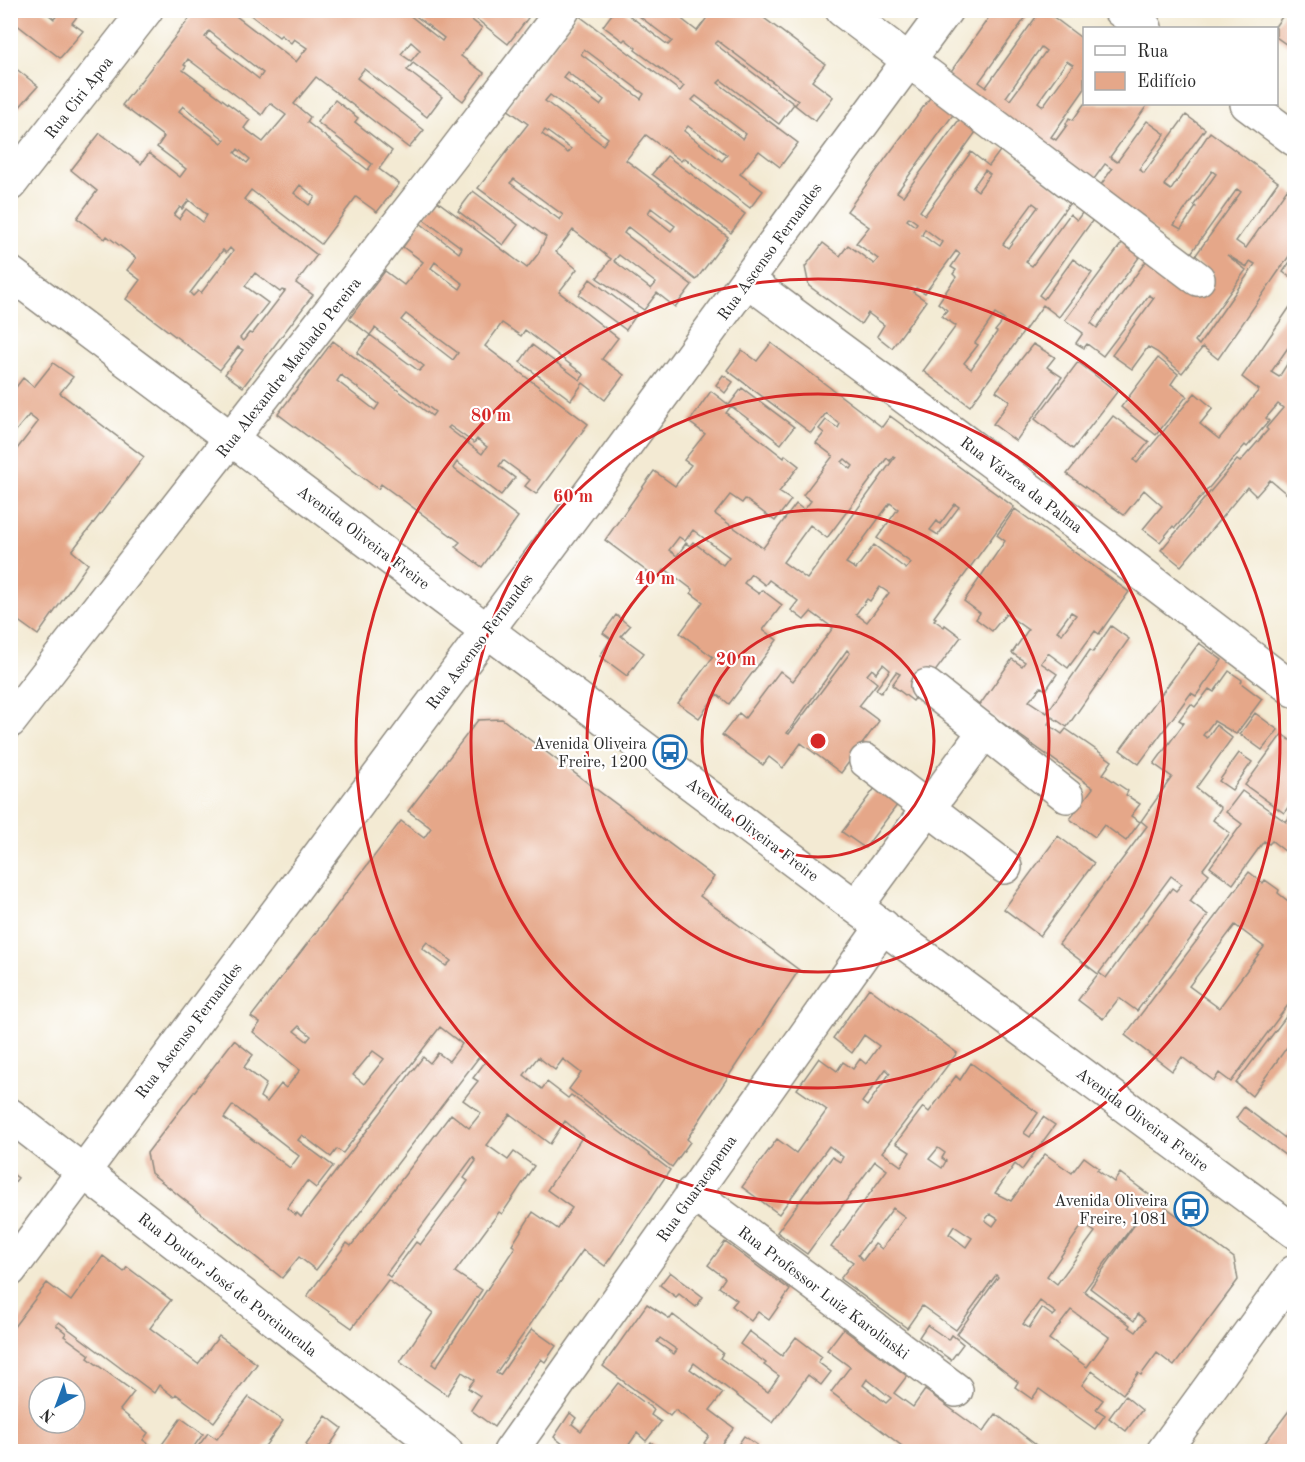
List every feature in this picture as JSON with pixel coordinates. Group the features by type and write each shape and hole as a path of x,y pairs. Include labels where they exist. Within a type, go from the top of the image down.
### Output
{"street":[{"name":"Rua Ciri Apoa","path":"10,184 146,10"},
{"name":"Rua Alexandre Machado Pereira","path":"10,721 563,10"},
{"path":"842,10 1197,279"},
{"name":"Rua Ascenso Fernandes","path":"10,1270 946,10"},
{"path":"1120,10 1144,27"},
{"path":"1248,105 1294,139"},
{"name":"Avenida Oliveira Freire","path":"10,273 856,907 1294,1231"},
{"name":"Rua Várzea da Palma","path":"747,280 1294,690"},
{"path":"927,686 1067,796"},
{"path":"856,907 985,731"},
{"path":"866,761 1005,867"},
{"name":"Rua Guaracapema","path":"510,1452 883,926"},
{"name":"Rua Doutor José de Porciuncula","path":"10,1115 446,1452"},
{"name":"Rua Professor Luiz Karolinski","path":"692,1193 956,1390"},
{"path":"1163,1452 1294,1272"}],"building":[{"path":"10,10 43,10 54,19 59,13 56,10 82,10 72,23 83,31 60,58 16,24 10,31"},
{"path":"196,10 228,10 296,62 307,48 294,39 291,43 281,35 279,37 244,10 403,10 442,41 444,38 408,10 459,10 482,28 461,56 484,73 463,101 413,63 407,70 442,97 427,117 364,69 357,78 424,130 409,148 316,77 294,104 310,117 307,122 368,170 372,164 317,122 335,100 358,118 355,122 392,151 379,169 399,184 377,212 356,197 321,244 251,190 244,199 317,255 296,283 313,295 243,387 225,374 243,350 238,347 220,370 126,299 140,280 127,270 136,258 107,236 105,239 77,218 97,191 71,170 100,133 141,164 149,153 180,177 186,169 157,147 164,137 122,105","holes":["209,31 263,73 259,79 205,37","411,42 420,50 411,61 401,54","188,59 262,115 270,103 286,115 263,142 244,128 250,120 183,70 186,66 184,65","183,106 225,140 222,143 179,111","238,149 250,159 247,163 235,153","300,185 315,197 309,205 294,193","189,200 207,215 203,222 186,209 179,219 174,215 180,207 182,209","230,248 233,251 201,293 198,291 193,296 190,293 223,250 226,253","255,273 280,292 285,291 252,334 249,333 243,341 240,338 268,303 245,286"]},
{"path":"465,10 518,10 528,18 508,44"},
{"path":"615,10 622,10 668,45 672,41 631,10 670,10 697,31 709,15 702,10 757,10 756,12 825,64 812,81 833,97 815,121 795,105 798,101 718,41 715,44 794,104 779,124 721,80 718,83 798,143 780,167 759,151 740,174 763,191 750,208 684,158 681,161 646,135 626,160 728,237 696,280 628,227 624,233 692,285 675,307 657,293 644,310 597,278 611,259 573,230 556,252 577,269 559,292 618,338 602,359 624,375 605,400 583,383 571,400 520,362 532,345 580,380 584,375 525,330 521,336 502,323 485,346 588,424 536,494 525,486 530,480 503,460 499,466 515,478 501,495 457,462 453,468 518,517 482,567 455,547 460,542 381,484 378,489 278,414 333,341 432,416 435,412 357,353 370,335 349,319 385,271 404,285 423,262 403,247 420,223 459,253 462,248 423,219 437,201 527,268 538,254 546,237 478,188 528,124 507,109 578,15 680,91 684,86 635,50 636,48 625,39 623,41 603,26","holes":["584,49 644,94 641,99 581,54","567,72 604,100 600,105 563,77","550,95 608,138 603,145 545,101","696,96 746,134 743,139 692,100","688,126 727,155 722,161 684,131","545,130 571,149 568,153 542,134","514,179 563,215 560,220 510,183","651,208 675,226 671,231 648,213","619,255 656,283 651,289 614,261","435,262 463,284 460,289 431,268","406,314 458,353 453,360 401,320","375,328 424,366 419,371 370,335","341,375 379,404 375,410 337,381","450,426 474,443 477,439 487,447 482,454 448,428"]},
{"path":"994,10 1031,10 979,82 986,87 1041,10 1083,39 1083,91 1051,137 1056,140 1067,125 1069,118 1073,120 1083,105 1147,105 1110,157 1117,162 1147,121 1165,134 1139,169 1144,173 1186,115 1205,129 1164,185 1171,190 1210,132 1278,182 1236,241 1246,248 1287,189 1294,195 1294,249 1218,359 1203,347 1182,373 1148,347 1132,369 1112,355 1154,298 1149,295 1103,356 1087,344 1084,348 1076,343 1083,333 1065,320 1125,239 1143,252 1091,323 1097,328 1149,257 1199,294 1213,274 1193,259 1241,192 1237,189 1189,256 1098,189 1112,169 1105,164 1091,183 947,77","holes":["1041,47 1046,51 1010,100 1006,97","1067,61 1073,65 1043,106 1038,102","1212,171 1216,174 1194,205 1196,207 1181,229 1174,225","1227,255 1247,267 1250,261 1255,264 1199,345 1195,341 1246,270"]},
{"path":"1287,10 1294,10 1293,49 1278,38 1278,27 1275,27"},
{"path":"10,64 38,86 10,118"},
{"path":"932,95 955,112 897,192 903,196 961,117 978,129 920,211 925,215 971,152 989,166 1002,148 1072,200 1026,262 1032,266 1070,214 1077,220 1085,209 1095,217 1039,295 1044,299 1073,259 1092,273 1059,317 1043,305 970,406 923,371 956,326 942,316 947,310 938,303 956,277 953,274 956,270 951,267 960,254 956,251 925,293 916,288 913,292 926,301 892,348 877,336 884,325 868,313 861,324 809,286 805,267 823,243 840,256 848,245 874,264 878,259 856,243 869,227 847,211","holes":["985,170 990,174 978,191 973,187","1033,203 1038,207 1008,248 1003,244","909,217 917,223 915,226 907,220","925,229 942,242 939,247 922,235","995,314 1004,320 971,369 964,363 978,345 975,343"]},
{"path":"667,156 745,214 731,233 652,174"},
{"path":"473,191 518,225 503,245 458,211"},
{"path":"1294,256 1294,280 1283,272"},
{"path":"590,279 637,314 626,330 579,295"},
{"path":"1294,301 1294,339 1271,372 1279,377 1294,353 1294,500 1270,480 1256,496 1247,487 1181,566 1161,550 1237,460 1240,462 1268,430 1266,428 1282,407 1278,404 1266,418 1269,421 1247,447 1245,445 1175,528 1173,526 1160,542 1143,529 1162,506 1144,490 1124,515 1067,474 1113,416 1149,442 1134,460 1137,463 1195,393 1213,408 1200,424 1219,439 1259,390 1242,377"},
{"path":"771,343 882,427 890,416 1014,507 934,617 936,618 934,620 961,637 913,701 892,685 900,674 896,672 881,693 876,689 890,670 883,664 876,673 872,669 867,675 877,683 859,706 879,721 841,773 801,743 783,768 769,757 763,765 722,735 739,713 745,718 780,671 793,681 833,628 811,612 804,620 791,610 798,601 769,580 765,585 751,574 744,583 759,594 762,590 782,605 763,630 777,640 729,704 717,694 699,718 678,703 713,657 680,633 703,602 691,593 693,590 665,569 657,579 605,540 654,471 675,486 691,465 684,460 705,434 689,422 711,391 729,405 742,388 794,427 781,444 731,406 726,413 784,458 785,455 799,466 779,492 791,500 775,521 745,499 742,503 730,495 715,514 763,548 796,504 804,510 811,501 803,495 833,456 816,443 824,433 819,429 826,420 838,428 840,424 826,413 811,433 727,370 742,350 757,361","holes":["893,456 895,457 807,579 783,562 810,525 827,538 887,458 890,461","845,459 853,466 851,469 842,462","890,503 898,509 877,538 911,563 906,569 874,545 856,569 846,563","955,504 959,507 938,535 930,530 937,521 940,524","693,530 729,557 723,565 693,542 690,546 686,543 677,556 669,550 679,537 685,541","880,587 889,593 867,622 856,614 867,599 870,601","847,650 850,653 789,734 787,733"]},
{"path":"1033,344 1055,357 1047,367 1062,377 1016,441 993,424 1010,401 996,391"},
{"path":"1158,358 1178,374 1171,384 1187,396 1156,435 1121,407"},
{"path":"1078,362 1117,392 1073,449 1035,419"},
{"path":"53,363 73,377 60,393 144,457 72,551 88,564 38,635 17,620 10,629 10,458 38,422 29,415 10,438 10,395 23,378 34,387"},
{"path":"723,375 733,382 725,393 716,385"},
{"path":"1015,509 1129,592 1099,634 1095,631 1068,668 1048,653 1041,663 1057,674 1046,690 1041,687 1029,701 1047,713 1090,650 1093,652 1111,626 1129,639 1067,727 1052,717 1048,724 1062,734 1066,729 1112,761 1103,774 1128,791 1126,795 1140,804 1131,816 1140,822 1126,841 1104,825 1095,837 1070,819 1093,788 979,706 1012,659 1022,666 1025,662 1012,653 1028,630 1006,614 992,631 976,619 980,613 964,601 1005,541 997,535","holes":["1071,612 1076,615 1062,634 1057,631"]},
{"path":"616,615 630,626 621,636 644,653 627,676 600,656 611,639 603,633"},
{"path":"1199,643 1222,660 1196,696 1191,693 1139,764 1120,750"},
{"path":"1229,671 1262,699 1236,734 1214,721 1203,735 1207,738 1216,725 1232,738 1196,788 1221,808 1213,820 1230,833 1203,869 1209,874 1190,901 1208,915 1137,1011 1119,998 1103,1019 1078,1000 1098,974 1059,944 1147,826 1141,821 1172,777 1154,764 1184,723 1179,720 1191,704 1195,707 1209,689 1214,692","holes":["1171,876 1182,884 1176,891 1172,888 1106,978 1099,973"]},
{"path":"1255,713 1278,730 1262,750 1240,734"},
{"path":"502,719 714,877 700,896 799,970 687,1139 690,1142 672,1167 569,1089 581,1073 563,1059 555,1070 538,1057 524,1075 542,1089 547,1082 568,1098 571,1095 670,1170 605,1266 583,1250 496,1373 500,1375 532,1329 556,1346 545,1362 541,1359 494,1427 471,1410 480,1396 468,1388 474,1380 462,1372 447,1395 400,1362 433,1313 388,1280 352,1328 307,1296 347,1243 351,1246 451,1114 469,1128 481,1113 463,1100 478,1081 473,1078 485,1062 479,1057 316,1270 299,1257 282,1278 151,1173 147,1153 234,1040 253,1055 244,1067 266,1084 260,1097 267,1102 281,1084 286,1088 300,1070 253,1032 260,1023 251,1017 401,821 424,838 431,828 408,811 478,720","holes":["427,942 451,961 446,966 422,948","299,1026 311,1036 307,1041 294,1031","440,1027 462,1044 449,1061 438,1053 430,1063 423,1057 301,1217 297,1213 296,1215 287,1208 307,1181 316,1188 333,1166 298,1140 302,1135 331,1157 337,1149 343,1153","373,1051 384,1059 364,1084 353,1075","233,1105 299,1156 290,1168 224,1118","510,1114 550,1144 565,1121 583,1136 547,1190 572,1208 558,1229 533,1212 512,1245 515,1247 436,1367 432,1364 482,1290 455,1272 499,1212 502,1214 534,1166 514,1152 508,1160 487,1145","473,1157 476,1161 464,1178 468,1181 420,1245 416,1242 390,1277 386,1274"]},
{"path":"1282,734 1294,743 1294,799 1284,813 1245,785"},
{"path":"1239,753 1252,762 1232,790 1219,781"},
{"path":"878,784 901,800 865,848 842,832"},
{"path":"1242,791 1286,822 1294,810 1294,842 1286,852 1272,841 1269,844 1264,841 1233,884 1210,867 1242,824 1226,812"},
{"path":"1058,836 1094,863 1040,936 1004,909"},
{"path":"1249,872 1263,883 1265,880 1279,890 1278,893 1288,901 1294,896 1294,997 1231,1082 1219,1073 1214,1081 1182,1057 1172,1071 1125,1035","holes":["1235,925 1264,947 1219,1008 1189,986"]},
{"path":"869,988 957,1053 882,1152 901,1166 910,1152 896,1143 923,1107 929,1112 956,1076 960,1080 971,1063 1038,1113 1024,1133 1030,1137 1043,1117 1055,1125 1022,1170 1015,1164 995,1193 1011,1201 1045,1154 1072,1173 1084,1157 1114,1182 1120,1173 1234,1258 1238,1280 1174,1366 1157,1353 1141,1375 1138,1373 1123,1394 1092,1371 1082,1385 1103,1400 1096,1409 1105,1415 1095,1429 1039,1389 1032,1399 1015,1387 1018,1382 957,1334 998,1277 996,1275 956,1330 922,1306 907,1328 840,1279 853,1262 831,1247 887,1170 875,1161 807,1254 777,1232 832,1157 840,1162 843,1157 829,1146 779,1214 742,1187 777,1139 796,1153 827,1110 797,1089 819,1058 837,1071 843,1062 853,1069 860,1059 866,1064 879,1046 864,1035 852,1053 833,1038","holes":["886,1069 890,1073 867,1106 862,1102","938,1148 945,1153 942,1158 946,1161 942,1168 929,1159","893,1208 905,1217 882,1249 875,1244 863,1260 858,1255","990,1214 998,1219 993,1226 985,1220","1138,1220 1090,1288 1134,1321 1138,1314 1145,1320 1136,1332 1129,1327 1130,1325 1084,1291","1083,1224 1095,1232 1057,1284 1047,1276","954,1226 972,1238 966,1247 949,1234","1040,1301 1056,1313 1053,1316 1042,1308 1029,1328 1023,1324","1071,1310 1109,1337 1087,1367 1049,1339"]},
{"path":"1288,1014 1294,1018 1294,1053 1287,1047 1252,1096 1236,1083"},
{"path":"1244,1107 1285,1138 1294,1126 1294,1162 1236,1118"},
{"path":"10,1172 18,1178 10,1188"},
{"path":"725,1242 790,1290 769,1320 758,1312 751,1321 732,1306 737,1300 719,1287 725,1278 708,1265"},
{"path":"103,1256 124,1272 127,1267 171,1300 150,1328 198,1364 219,1336 257,1364 214,1422 176,1394 174,1397 159,1385 154,1393 59,1322 56,1325 66,1333 64,1336 90,1355 88,1358 134,1392 120,1410 148,1433 143,1440 158,1450 181,1418 203,1434 190,1452 10,1452 10,1332 47,1283 71,1301"},
{"path":"670,1272 703,1297 696,1307 679,1294 676,1297 660,1285"},
{"path":"647,1304 670,1319 673,1315 723,1353 720,1358 768,1392 779,1376 764,1365 766,1363 740,1344 749,1331 782,1356 796,1337 822,1357 818,1362 831,1372 821,1385 808,1375 773,1423 694,1363 690,1369 723,1393 710,1410 734,1428 716,1451 704,1443 709,1436 675,1410 670,1416 603,1366","holes":["660,1338 677,1350 674,1354 657,1342"]},
{"path":"927,1325 949,1340 952,1335 963,1344 951,1360 919,1337"},
{"path":"843,1329 907,1376 894,1393 913,1407 925,1390 983,1432 996,1414 1045,1452 961,1452 956,1448 954,1452 910,1452 831,1392 850,1367 827,1350","holes":["867,1379 891,1398 886,1403 863,1385"]},
{"path":"618,1383 654,1410 651,1415 661,1422 646,1441 637,1433 624,1452 573,1452 554,1437 570,1413 576,1418 572,1424 581,1431"},
{"path":"1125,1396 1142,1410 1126,1431 1109,1418"},
{"path":"249,1397 283,1421 261,1452 194,1452 208,1433 217,1439"},
{"path":"1294,1404 1294,1452 1258,1452"},
{"path":"326,1416 342,1428 328,1448 332,1452 314,1452 306,1445"},
{"path":"744,1436 757,1445 752,1452 733,1452"},
{"path":"651,1442 663,1452 644,1452"}],"place":[{"name":"Avenida Oliveira Freire, 1200","path":"670,752"},
{"name":"Avenida Oliveira Freire, 1081","path":"1191,1209"}]}
